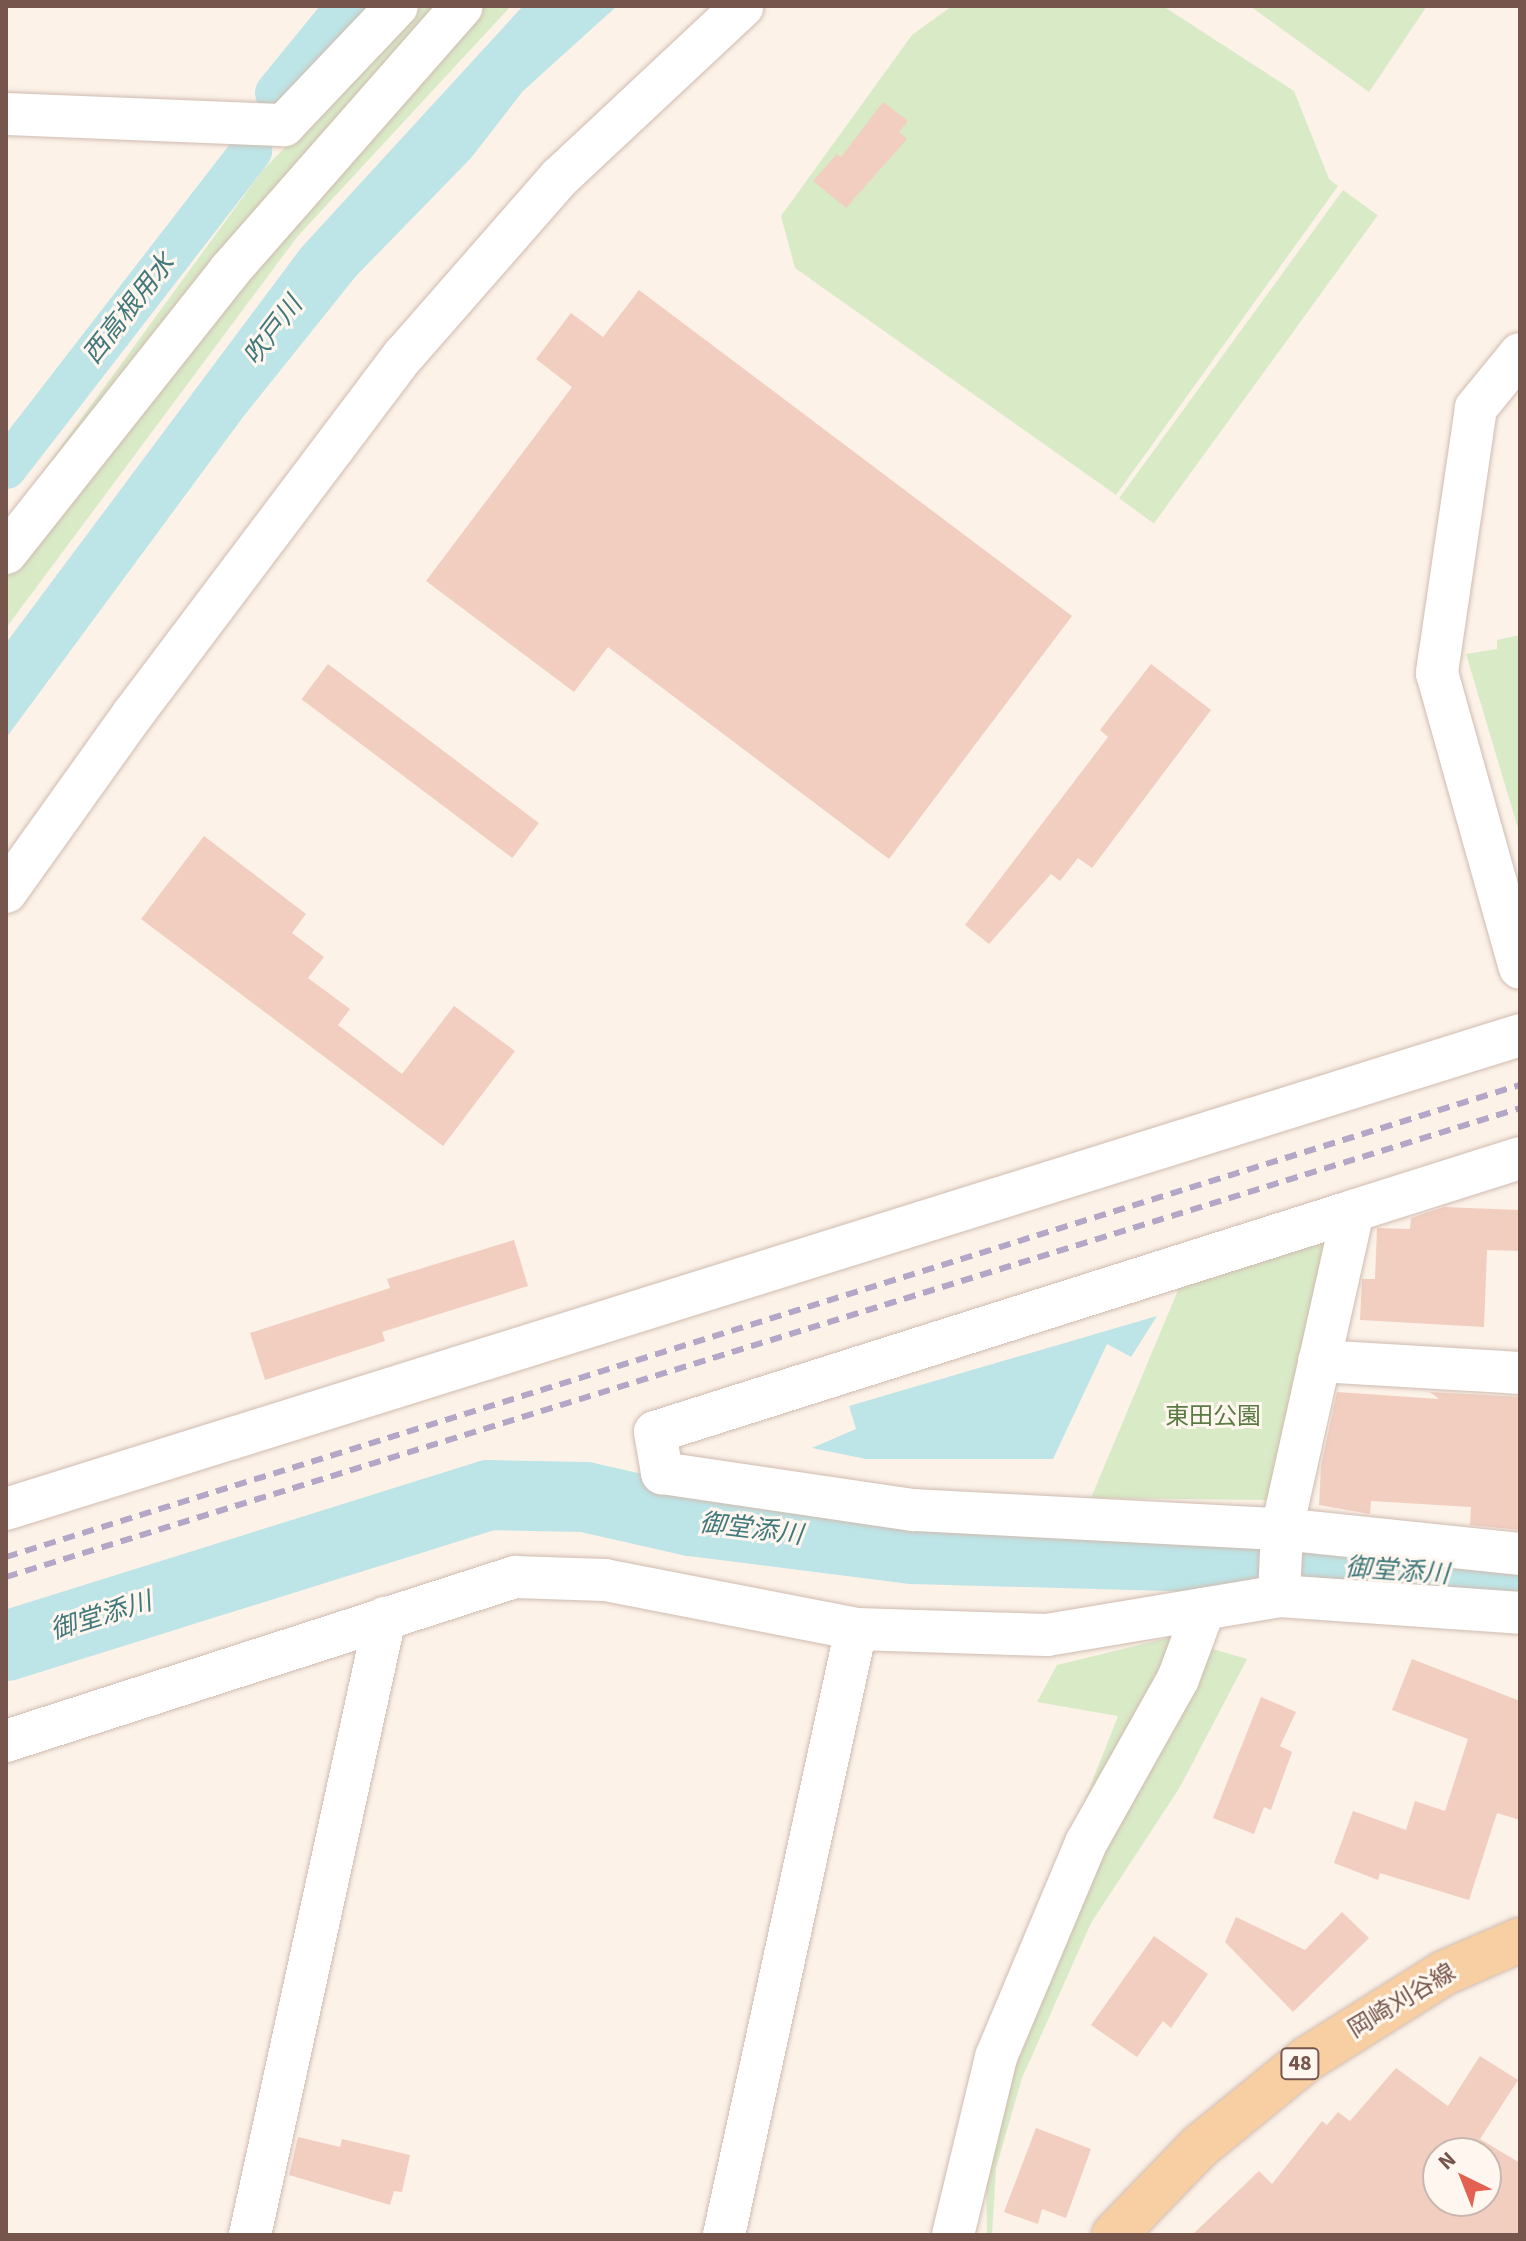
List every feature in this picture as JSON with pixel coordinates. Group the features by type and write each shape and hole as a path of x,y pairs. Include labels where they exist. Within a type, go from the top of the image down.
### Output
{"main road":[{"name":"岡崎刈谷線","path":"1114,2235 1199,2147 1307,2059 1444,1973 1520,1940"}],"street":[{"path":"6,114 284,125 397,6"},
{"path":"6,553 230,270 462,6"},
{"path":"6,892 133,714 404,355 560,177 743,6"},
{"path":"1520,354 1476,408 1437,673 1520,968"},
{"path":"6,1509 1520,1035"},
{"path":"1520,1158 655,1432 662,1473 914,1510 1282,1529 1520,1554"},
{"path":"1279,1596 1282,1529 1353,1211"},
{"path":"1319,1361 1520,1373"},
{"path":"6,1741 515,1577 605,1580 856,1629 1047,1635 1279,1596 1520,1613"},
{"path":"953,2235 996,2057 1086,1843 1178,1679 1204,1609"},
{"path":"250,2235 385,1618"},
{"path":"724,2235 856,1629"}],"green space":[{"path":"422,6 511,6 297,237 6,628 6,522 262,171"},
{"path":"952,6 1163,6 1294,91 1329,179 1338,186 1116,495 795,268 781,216 912,35"},
{"path":"1250,6 1427,6 1369,92"},
{"path":"1343,190 1378,215 1154,524 1119,498"},
{"path":"1520,635 1520,835 1466,654 1497,649 1497,640"},
{"name":"東田公園","path":"1329,1236 1283,1485 1266,1500 1091,1498 1181,1283"},
{"path":"1172,1637 1247,1659 1180,1787 1091,1923 1022,2078 996,2168 992,2235 987,2235 984,2057 1118,1716 1037,1702 1057,1665"}],"water":[{"name":"吹戸川","path":"523,6 617,6 523,91 471,158 356,276 243,417 6,738 6,643 301,248"},
{"path":"1157,1316 1131,1357 1107,1344 1053,1459 866,1459 812,1448 856,1429 849,1406"}],"building":[{"path":"883,102 908,121 899,132 907,139 846,208 813,181 837,154 841,157"},
{"path":"639,290 1072,616 889,859 608,647 574,692 426,581 572,387 536,359 571,313 603,337"},
{"path":"328,664 539,823 512,858 302,699"},
{"path":"1151,664 1211,710 1092,868 1078,858 1060,881 1051,874 989,944 965,925 1108,737 1100,730"},
{"path":"204,836 306,914 292,933 324,957 308,978 350,1009 338,1025 402,1074 454,1006 515,1051 443,1146 141,919"},
{"path":"1444,1207 1520,1210 1520,1251 1487,1250 1484,1327 1360,1320 1362,1279 1375,1279 1377,1228 1410,1229 1411,1218"},
{"path":"514,1240 528,1286 382,1332 385,1341 265,1380 250,1333 390,1288 387,1279"},
{"path":"1337,1392 1439,1399 1430,1392 1520,1397 1520,1530 1470,1525 1471,1507 1371,1501 1370,1514 1319,1505 1321,1466"},
{"path":"1412,1659 1520,1701 1520,1820 1497,1813 1469,1900 1380,1873 1378,1880 1334,1863 1353,1811 1406,1830 1415,1801 1445,1811 1468,1739 1392,1710"},
{"path":"1261,1697 1296,1712 1280,1746 1292,1752 1271,1810 1264,1807 1254,1834 1213,1818"},
{"path":"1342,1912 1369,1938 1293,2012 1225,1942 1236,1917 1305,1950"},
{"path":"1154,1936 1208,1974 1171,2028 1163,2021 1137,2057 1091,2025"},
{"path":"1480,2056 1518,2080 1481,2137 1422,2137 1422,2217 1502,2217 1502,2152 1520,2163 1520,2235 1192,2235 1259,2171 1272,2184 1322,2121 1327,2125 1338,2112 1350,2121 1396,2068 1448,2106"},
{"path":"1036,2128 1091,2149 1066,2218 1042,2209 1038,2224 1004,2212"},
{"path":"298,2137 340,2147 342,2139 410,2155 402,2192 394,2191 390,2205 289,2175"}],"waterway":[{"name":"西高根用水","path":"276,93 347,6"},
{"name":"西高根用水","path":"6,468 251,151"},
{"name":"御堂添川","path":"6,1646 489,1495 585,1497 691,1521 914,1549 1205,1557 1520,1580"}],"railway":[{"path":"6,1557 1520,1085"},
{"path":"6,1577 1520,1108"}]}
